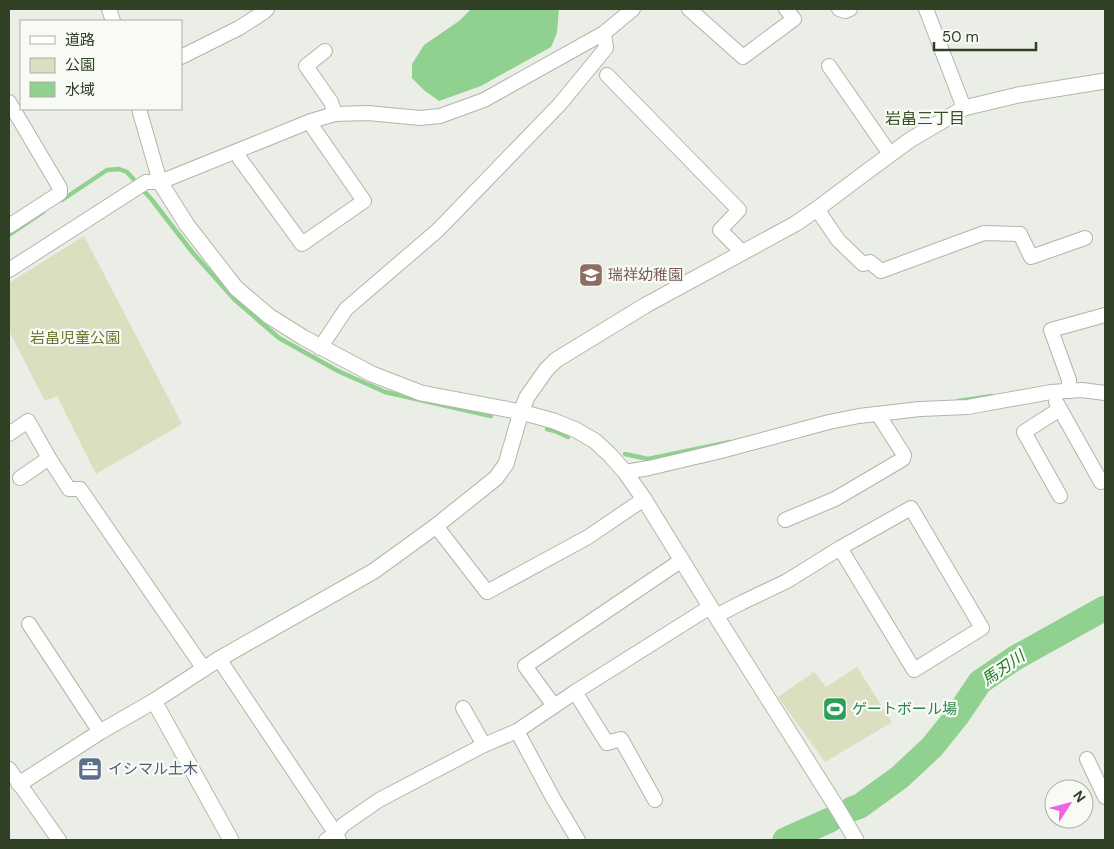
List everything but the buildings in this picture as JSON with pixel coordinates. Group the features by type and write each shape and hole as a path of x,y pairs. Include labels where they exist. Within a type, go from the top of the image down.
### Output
{"street":[{"path":"182,56 239,28 266,9"},
{"path":"9,270 146,182 160,182 311,121 335,114 368,113 420,118 440,116 484,100 604,33 633,9"},
{"path":"689,9 743,57 794,19 786,9"},
{"path":"839,9 845,11 850,9"},
{"path":"926,9 964,108"},
{"path":"320,348 346,309 438,230 560,104 606,48 604,33"},
{"path":"325,51 306,66 331,102 335,114"},
{"path":"828,66 890,154"},
{"path":"607,75 739,210 720,230 742,252"},
{"path":"14,787 219,660 374,571 436,526 496,478 506,464 527,397 546,370 556,360 646,305 795,224 910,140 964,108 1018,95 1105,81"},
{"path":"9,102 60,188 60,193 9,226"},
{"path":"139,110 160,182 187,225 236,288 269,316 320,348 372,374 421,393 521,412 554,421 576,430 595,441 610,455 644,499 856,840"},
{"path":"237,152 240,159 302,244 364,201 314,129 311,121"},
{"path":"817,209 838,240 863,264 870,262 881,271 984,233 1020,234 1031,257 1085,238"},
{"path":"1069,391 1068,380 1051,330 1105,314"},
{"path":"625,472 721,451 829,422 859,416 920,409 968,407 1052,392 1082,390 1105,393"},
{"path":"1052,392 1101,482"},
{"path":"1060,409 1024,432 1060,496"},
{"path":"785,520 835,499 902,459 904,455 881,419 880,414"},
{"path":"9,434 28,421 48,458 69,489 80,489 204,669"},
{"path":"20,478 48,458"},
{"path":"436,526 487,592 588,537 644,499"},
{"path":"219,660 334,838 343,825 379,800 484,745 517,731 575,692 713,611 743,602 788,581 840,548 911,508 982,628 914,670 840,548"},
{"path":"554,706 525,666 682,560"},
{"path":"29,624 100,732"},
{"path":"575,692 607,743 620,738 655,800"},
{"path":"154,701 231,840"},
{"path":"463,708 484,745"},
{"path":"517,731 578,840"},
{"path":"1087,759 1105,797"},
{"path":"9,768 14,787 59,840"}],"green space":[{"name":"岩畠児童公園","path":"84,236 182,424 96,474 57,396 45,401 9,331 9,283"},
{"name":"ゲートボール場","path":"857,667 892,722 825,762 778,697 814,672 826,687"}],"water":[{"path":"471,9 559,9 557,33 551,47 481,86 439,101 412,78 412,64 424,45 459,21"}],"waterway":[{"path":"62,200 107,170 119,169 127,172 152,200 193,253 235,300 279,338 338,371 385,392 491,416"},
{"path":"9,235 43,212"},
{"path":"958,401 992,396"},
{"path":"547,429 568,437"},
{"path":"625,454 648,459 730,442"},
{"name":"馬刃川","path":"852,809 860,806 900,777 932,747 957,716 980,682 1015,658 1105,608"},
{"name":"馬刃川","path":"785,840 830,820"}],"place":[{"name":"瑞祥幼稚園","path":"591,275"},
{"name":"ゲートボール場","path":"835,709"},
{"name":"イシマル土木","path":"90,769"}],"district":[{"name":"岩畠三丁目","path":"925,118"}]}
